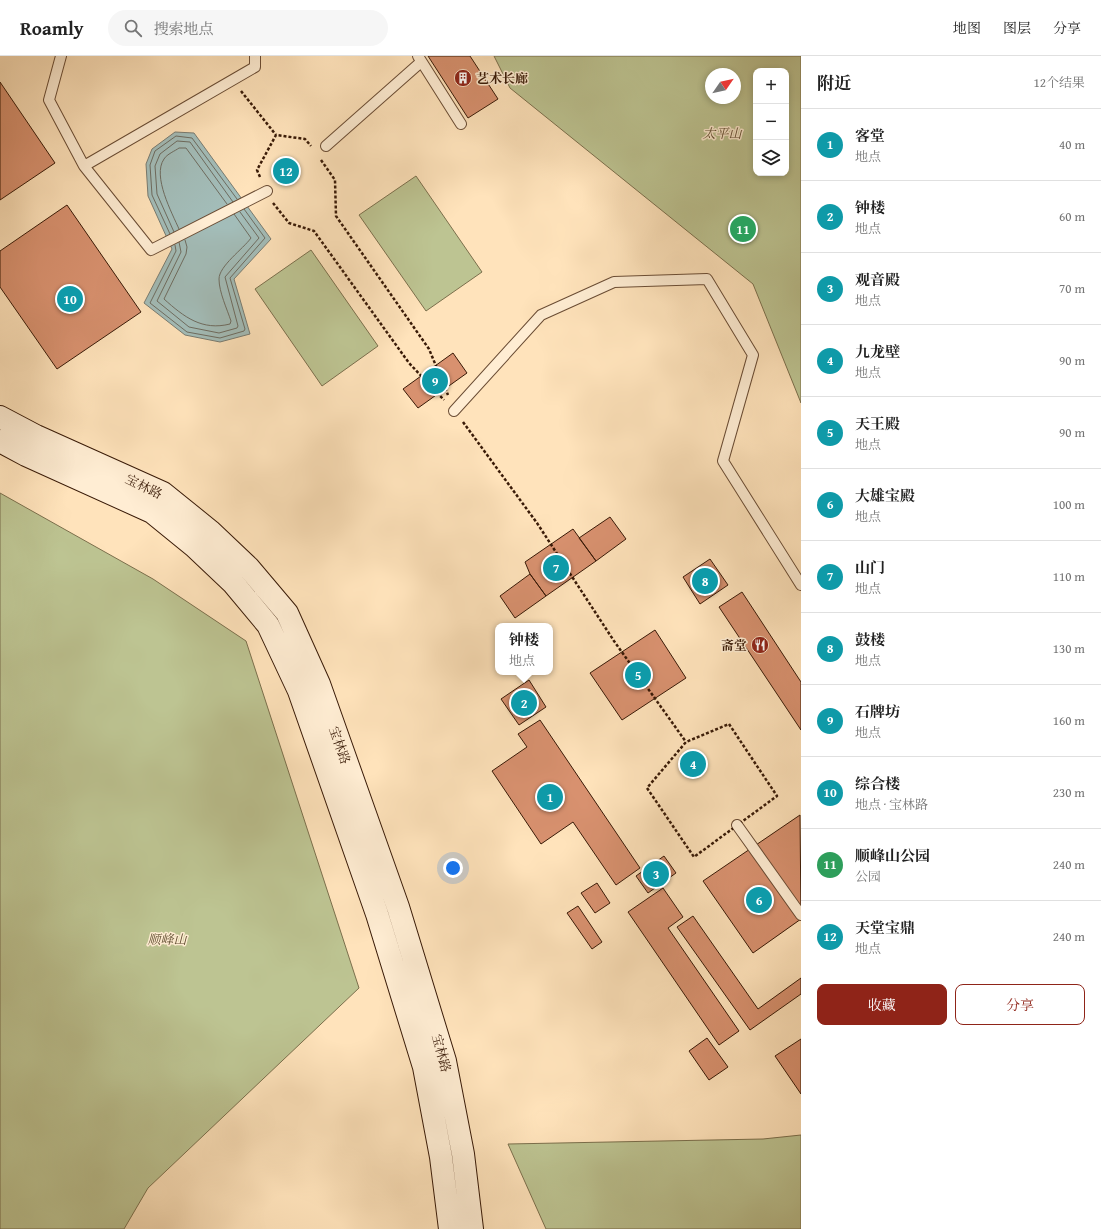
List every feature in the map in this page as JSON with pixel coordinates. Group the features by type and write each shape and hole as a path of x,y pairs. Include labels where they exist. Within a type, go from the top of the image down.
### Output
{"main road":[{"name":"宝林路","path":"0,417 36,436 163,493 210,531 249,568 287,613 319,684 398,907 445,1061 462,1154 472,1226"},
{"path":"0,441 26,455 152,512 195,547 233,583 268,625 301,698 377,914 424,1067 441,1157 450,1227"}],"lane":[{"path":"61,56 49,100 84,166 151,250 267,191"},
{"path":"84,166 255,67 255,56"},
{"path":"326,146 419,59 462,124"},
{"path":"454,411 541,315 614,282 707,280 753,355 723,461 801,586"},
{"path":"737,825 801,915"}],"path":[{"path":"233,79 276,135 305,139 314,150"},
{"path":"276,135 257,170 274,206 289,223 314,231 409,363 454,411 537,523 614,641 686,742"},
{"path":"318,156 335,180 336,216 430,349 454,411"},
{"path":"694,857 647,788 686,742 729,724 777,796"}],"green space":[{"name":"太平山","path":"494,56 801,56 801,403 753,284 510,88"},
{"path":"416,176 482,272 426,311 359,215"},
{"path":"311,250 378,346 322,386 255,289"},
{"name":"顺峰山","path":"0,493 153,579 246,641 359,988 148,1188 124,1229 0,1229"},
{"path":"801,1135 801,1229 546,1229 508,1144 763,1139"}],"water":[{"path":"175,132 194,133 271,239 234,279 250,334 220,342 185,335 144,303 172,249 148,196 146,164 152,149"}],"building":[{"name":"艺术长廊","path":"428,56 470,56 498,99 468,118"},
{"path":"0,82 55,163 0,200"},
{"path":"67,205 141,312 57,369 0,287 0,251"},
{"path":"453,353 467,373 418,408 403,389"},
{"path":"610,517 626,539 596,561 579,538"},
{"path":"573,529 596,561 546,596 530,574 525,562"},
{"path":"710,559 728,585 700,604 683,577"},
{"path":"530,574 546,596 515,618 500,596"},
{"name":"斋堂","path":"742,592 801,682 801,730 719,607"},
{"path":"655,630 686,678 622,720 590,673"},
{"path":"529,680 546,707 519,725 501,699"},
{"path":"540,720 640,868 616,885 573,822 541,844 492,771 527,747 518,734"},
{"path":"800,815 801,919 753,953 703,881"},
{"path":"664,856 676,873 648,893 636,876"},
{"path":"597,883 610,903 595,913 581,893"},
{"path":"663,888 683,917 668,928 739,1031 719,1045 628,912"},
{"path":"578,906 602,942 592,949 567,913"},
{"path":"693,916 758,1009 801,978 801,994 750,1030 677,927"},
{"path":"707,1038 728,1067 709,1080 689,1051"},
{"path":"801,1039 801,1094 775,1056"}],"place":[{"name":"艺术长廊","path":"463,78"},
{"name":"天堂宝鼎","path":"286,171"},
{"name":"顺峰山公园","path":"743,229"},
{"name":"综合楼","path":"70,299"},
{"name":"石牌坊","path":"435,381"},
{"name":"山门","path":"556,568"},
{"name":"鼓楼","path":"705,581"},
{"name":"斋堂","path":"760,645"},
{"name":"天王殿","path":"638,675"},
{"name":"钟楼","path":"524,703"},
{"name":"九龙壁","path":"693,764"},
{"name":"客堂","path":"550,797"},
{"name":"观音殿","path":"656,874"},
{"name":"大雄宝殿","path":"759,900"}]}
